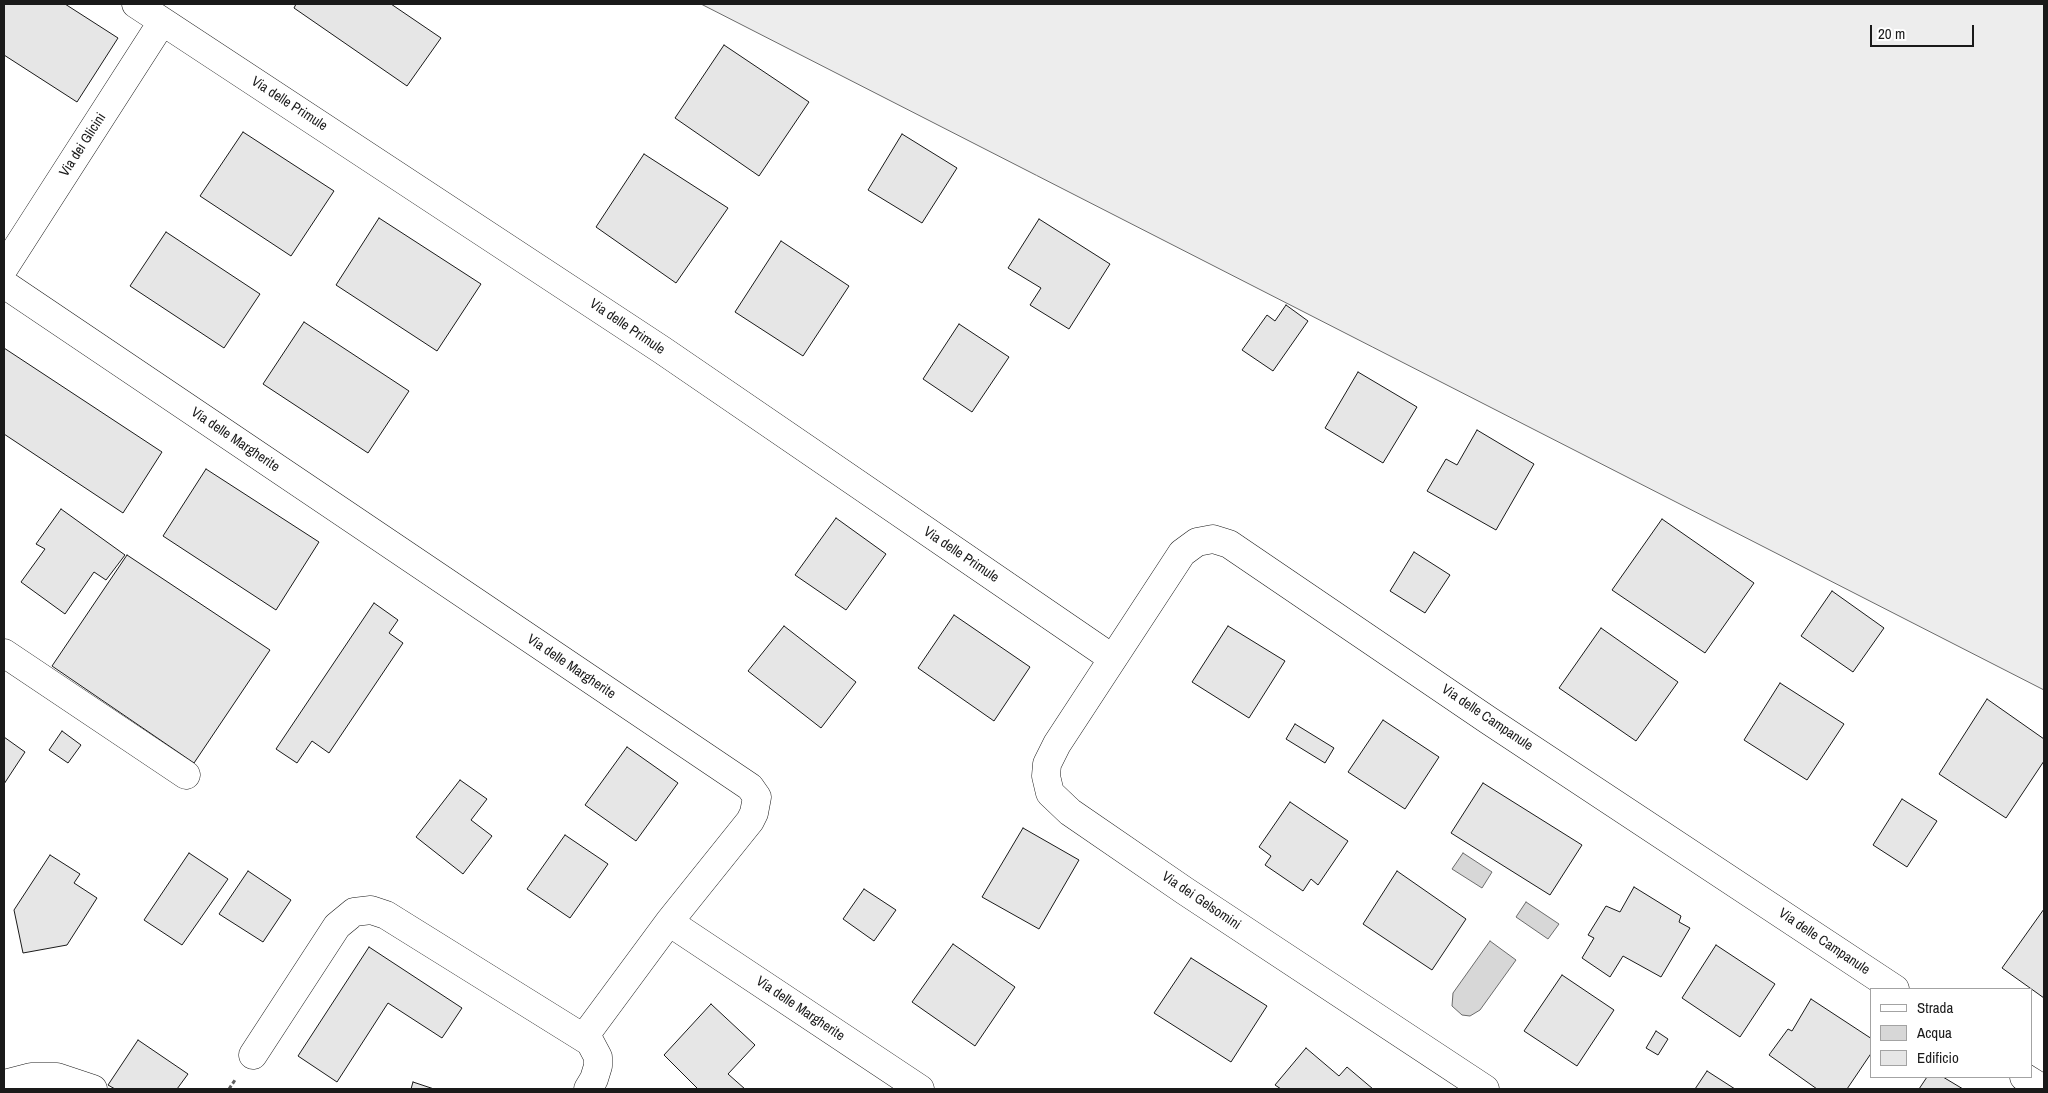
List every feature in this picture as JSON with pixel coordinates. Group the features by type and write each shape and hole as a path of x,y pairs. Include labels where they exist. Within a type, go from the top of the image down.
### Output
{"street":[{"name":"Via delle Primule","path":"136,4 662,350 1112,658"},
{"name":"Via dei Glicini","path":"4,268 162,22"},
{"name":"Via delle Margherite","path":"4,284 750,787 757,797 754,813 750,821 669,922 920,1089"},
{"name":"Via delle Campanule","path":"1112,658 1187,548 1205,540 1224,541 1893,988"},
{"path":"4,653 186,775"},
{"name":"Via dei Gelsomini","path":"1112,658 1051,754 1046,776 1048,786 1055,799 1185,891 1484,1089"},
{"path":"253,1055 337,926 354,912 371,910 386,915 584,1037 590,1042 598,1057 597,1074 588,1089"},
{"path":"584,1037 669,922"},
{"path":"4,1084 31,1077 57,1076 93,1089"},
{"path":"2026,1078 2043,1089"}],"shaded area":[{"path":"701,4 2044,4 2044,690"}],"water":[{"path":"1463,853 1492,872 1482,888 1452,869"},
{"path":"1526,902 1559,924 1548,939 1516,917"},
{"path":"1490,941 1516,960 1480,1010 1470,1016 1462,1015 1452,1006 1453,993"}],"building":[{"path":"4,4 65,4 118,38 77,102 4,55"},
{"path":"296,4 391,4 441,38 407,86 294,8"},
{"path":"724,45 809,102 759,176 675,118"},
{"path":"243,132 334,191 291,256 200,196"},
{"path":"902,134 957,168 922,223 868,190"},
{"path":"644,154 728,208 676,283 596,227"},
{"path":"379,218 481,284 437,351 336,285"},
{"path":"1039,219 1110,264 1069,329 1030,305 1041,288 1008,268"},
{"path":"166,232 260,294 224,348 130,286"},
{"path":"781,241 849,286 803,356 735,312"},
{"path":"1286,305 1308,321 1273,371 1242,350 1267,315 1275,321"},
{"path":"304,322 409,391 368,453 263,384"},
{"path":"959,324 1009,357 972,412 923,379"},
{"path":"4,348 162,452 123,513 4,434"},
{"path":"1358,372 1417,407 1383,463 1325,428"},
{"path":"1477,430 1534,464 1496,530 1427,491 1446,459 1457,465"},
{"path":"206,469 319,542 276,610 163,536"},
{"path":"61,509 125,555 106,580 94,572 65,614 21,582 45,549 36,544"},
{"path":"836,518 886,554 846,610 795,575"},
{"path":"1662,519 1754,583 1705,653 1612,590"},
{"path":"1414,552 1450,575 1425,613 1390,591"},
{"path":"127,555 270,650 194,763 52,666"},
{"path":"1832,591 1884,628 1853,672 1801,636"},
{"path":"374,603 398,620 389,633 403,643 329,753 312,741 297,763 276,749"},
{"path":"954,615 1030,667 994,721 918,668"},
{"path":"784,626 856,682 821,728 748,671"},
{"path":"1228,626 1285,661 1249,718 1192,682"},
{"path":"1601,628 1678,682 1636,741 1559,688"},
{"path":"1780,683 1844,724 1807,780 1744,740"},
{"path":"1987,699 2044,739 2044,761 2006,818 1939,774"},
{"path":"1383,720 1439,757 1405,809 1348,772"},
{"path":"1295,724 1334,748 1325,763 1286,739"},
{"path":"62,731 81,745 68,763 49,750"},
{"path":"4,737 25,752 4,784"},
{"path":"627,747 678,783 636,841 585,805"},
{"path":"460,780 487,799 471,820 492,836 463,874 416,837"},
{"path":"1483,783 1582,845 1550,895 1451,833"},
{"path":"1902,799 1937,821 1907,867 1873,845"},
{"path":"1290,802 1348,841 1318,885 1311,879 1303,891 1265,865 1271,856 1259,847"},
{"path":"1023,828 1079,860 1039,929 982,897"},
{"path":"565,835 608,864 570,918 527,889"},
{"path":"189,853 228,879 182,945 144,920"},
{"path":"50,855 80,874 74,883 97,898 67,945 23,953 14,910"},
{"path":"248,871 291,900 263,942 219,914"},
{"path":"1397,871 1466,919 1432,970 1363,924"},
{"path":"1634,887 1681,916 1679,922 1690,928 1661,977 1623,956 1610,977 1582,958 1594,938 1588,935 1606,906 1620,912"},
{"path":"864,889 896,910 874,941 843,919"},
{"path":"2044,909 2044,998 2033,990 2033,988 2030,988 2002,968"},
{"path":"953,944 1015,987 975,1046 912,1002"},
{"path":"1716,945 1775,984 1740,1037 1682,998"},
{"path":"369,947 462,1008 442,1038 388,1003 337,1082 298,1056"},
{"path":"1191,958 1267,1006 1231,1062 1154,1013"},
{"path":"1562,975 1614,1010 1577,1066 1524,1031"},
{"path":"1811,999 1870,1038 1870,1055 1847,1089 1817,1089 1769,1055 1788,1029 1792,1031"},
{"path":"711,1004 755,1045 728,1074 745,1089 698,1089 664,1055"},
{"path":"1656,1031 1668,1039 1658,1055 1646,1048"},
{"path":"138,1040 188,1074 177,1089 115,1089 108,1085"},
{"path":"1306,1048 1339,1076 1347,1067 1373,1089 1281,1089 1275,1085"},
{"path":"1707,1071 1735,1089 1695,1089"},
{"path":"1926,1078 1945,1078 1963,1089 1919,1089"},
{"path":"413,1082 434,1089 411,1089"}]}
